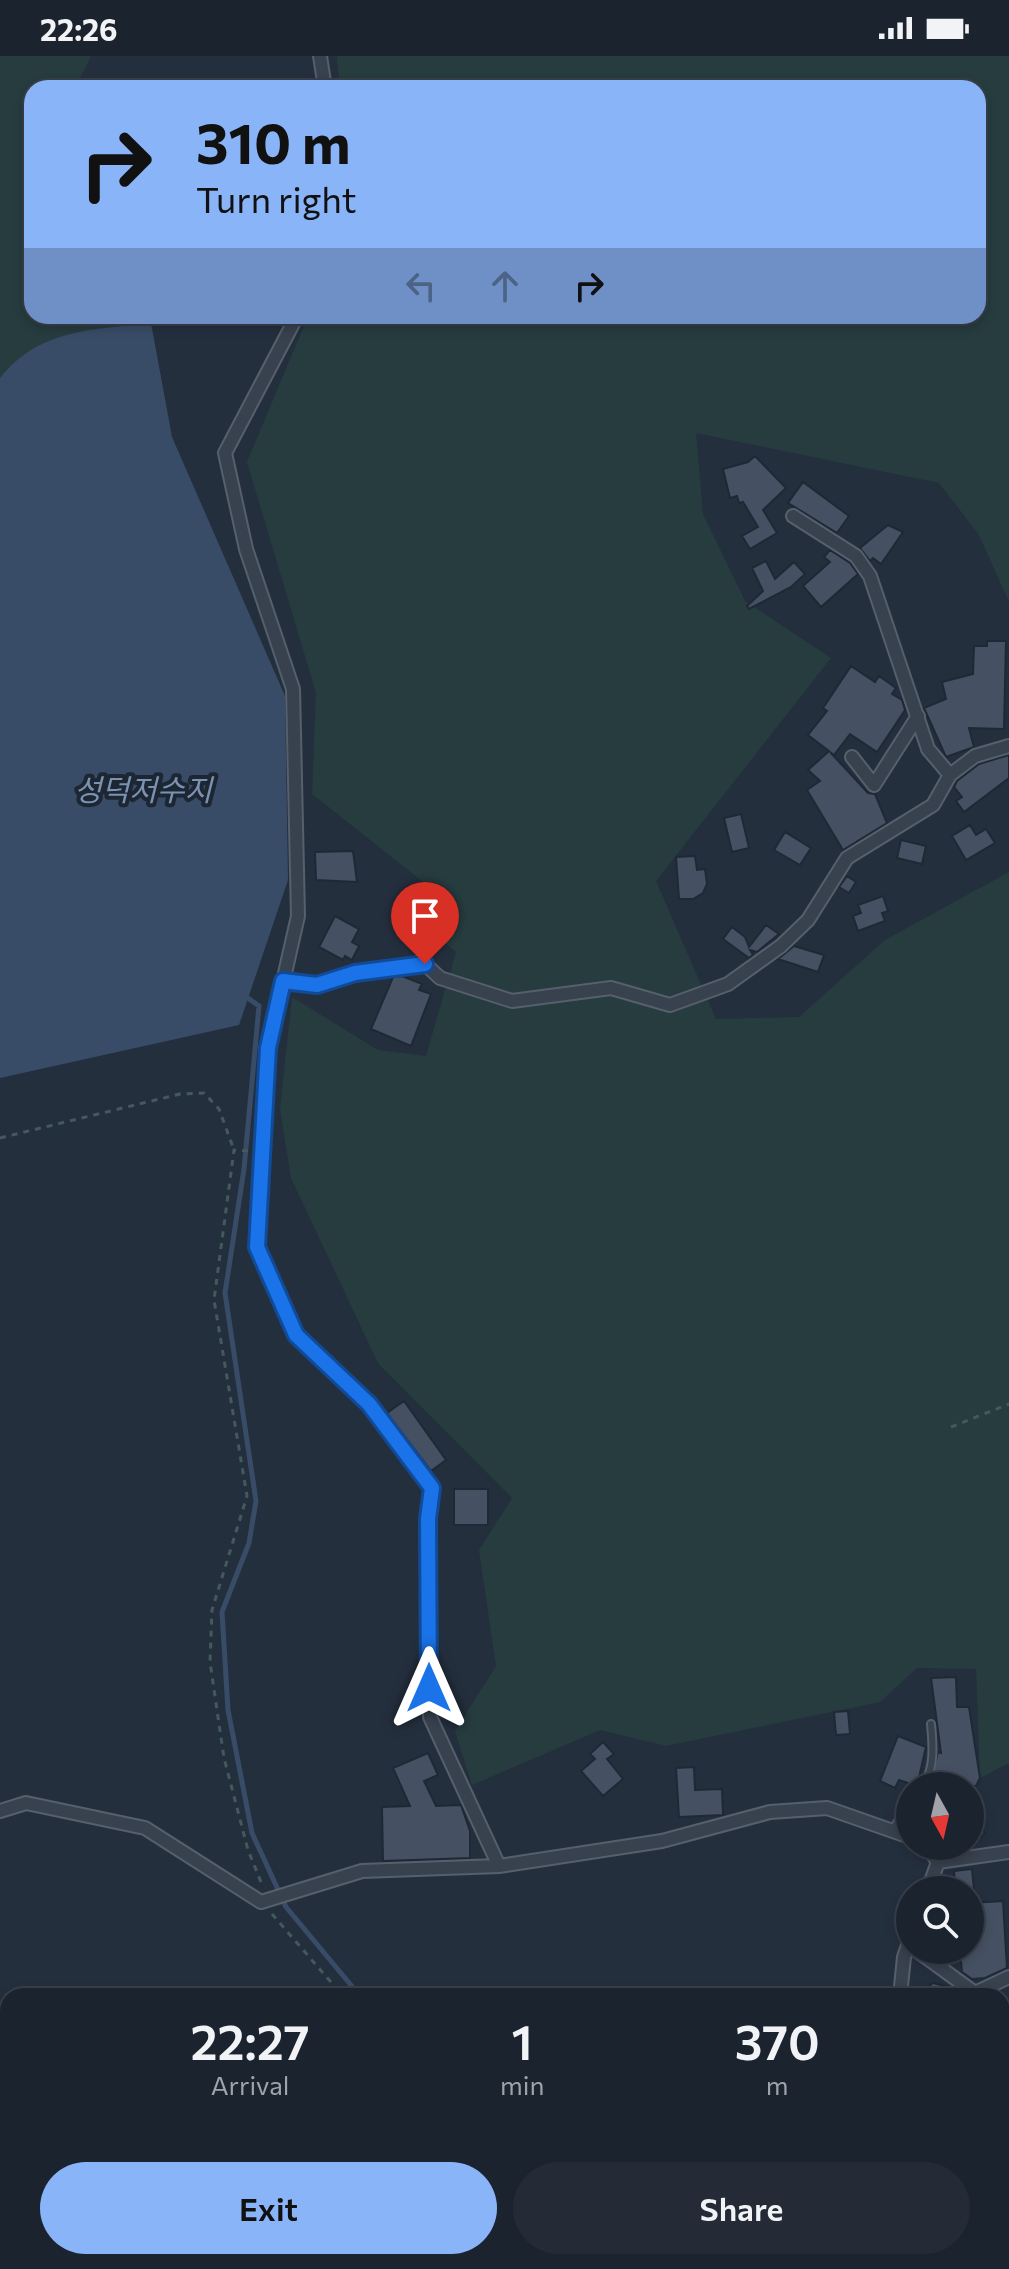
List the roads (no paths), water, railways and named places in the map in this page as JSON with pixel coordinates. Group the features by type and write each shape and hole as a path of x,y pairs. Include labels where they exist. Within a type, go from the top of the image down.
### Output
{"street":[{"path":"320,56 324,80"},
{"path":"293,324 225,453 246,549 293,689 298,916 268,1048 257,1247 296,1335 369,1404 432,1488 428,1519 430,1717 499,1866"},
{"path":"793,516 856,556 870,576 928,749 950,775"},
{"path":"852,757 874,785 918,716"},
{"path":"283,981 317,985 355,973 425,964 440,978 512,1001 611,988 670,1005 728,984 781,946 808,920 847,858 933,805 950,775 975,756 1009,746"},
{"path":"0,1811 26,1803 145,1828 274,1898 362,1871 499,1866 662,1841 770,1812 827,1808 896,1832"},
{"path":"933,1876 938,1862 1009,1852"},
{"path":"902,1988 907,1964"},
{"path":"936,1964 968,1988"},
{"path":"986,1988 1009,1977"}],"lane":[{"path":"930,1772 933,1746 931,1724"},
{"path":"892,1830 896,1824"}],"water":[{"name":"성덕저수지","path":"151,324 172,437 285,696 288,880 239,1025 0,1078 0,378 32,349 50,340 88,330"}],"waterway":[{"path":"248,998 259,1006 244,1169 225,1293 256,1501 249,1543 222,1612 228,1710 252,1833 286,1907 353,1988"}]}
